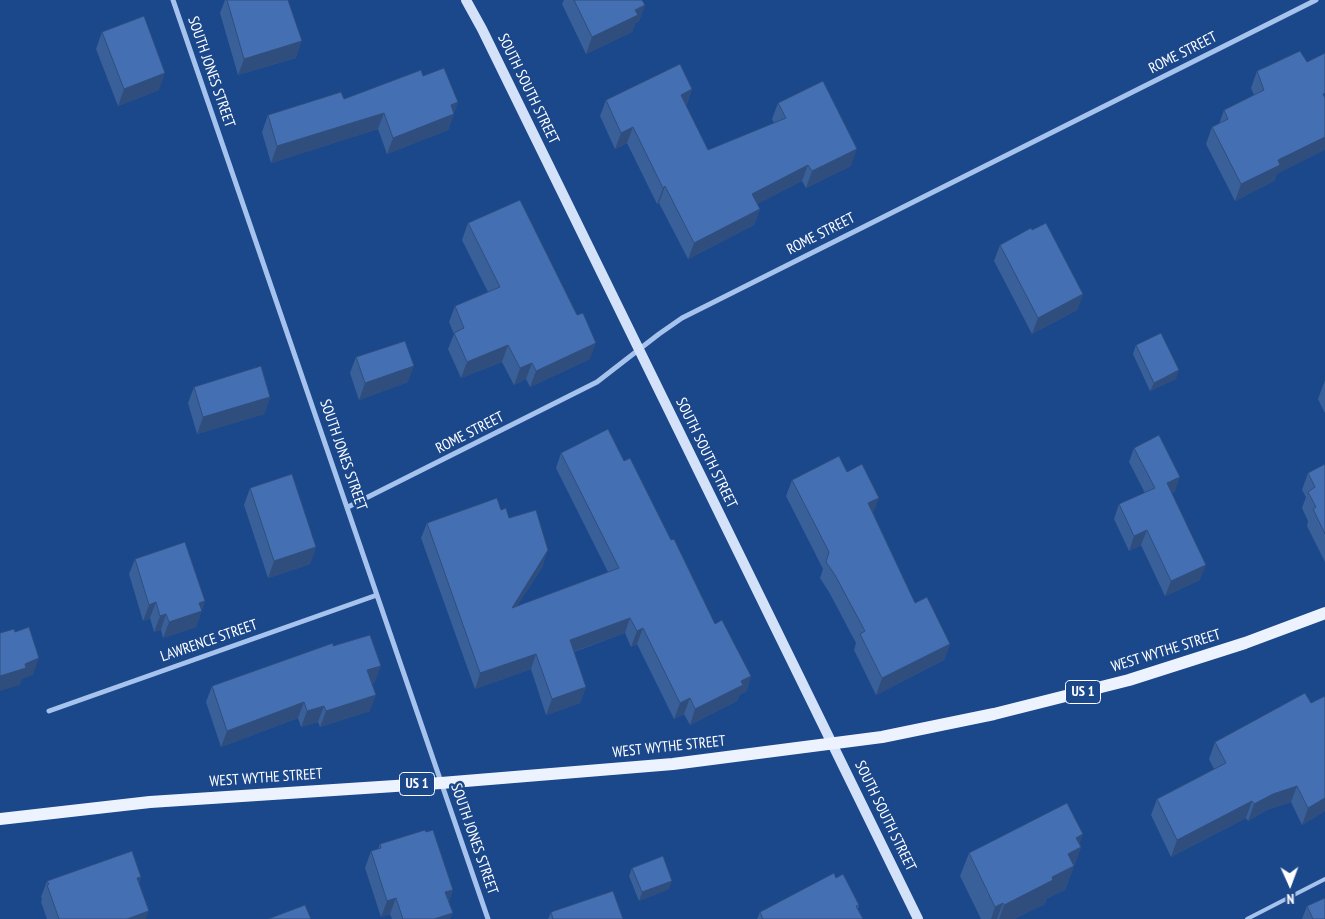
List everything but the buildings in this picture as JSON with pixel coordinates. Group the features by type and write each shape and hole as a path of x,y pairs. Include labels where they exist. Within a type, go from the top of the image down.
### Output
{"main road":[{"name":"WEST WYTHE STREET","path":"0,819 150,802 441,783 673,764 882,737 994,714 1129,680 1246,644 1325,613"}],"street":[{"name":"SOUTH JONES STREET","path":"173,0 488,919"},
{"name":"SOUTH SOUTH STREET","path":"466,0 482,29 918,919"},
{"name":"ROME STREET","path":"348,508 598,382 682,318 1316,0"},
{"name":"LAWRENCE STREET","path":"49,711 377,595"}],"lane":[{"path":"1247,919 1325,879"}]}
